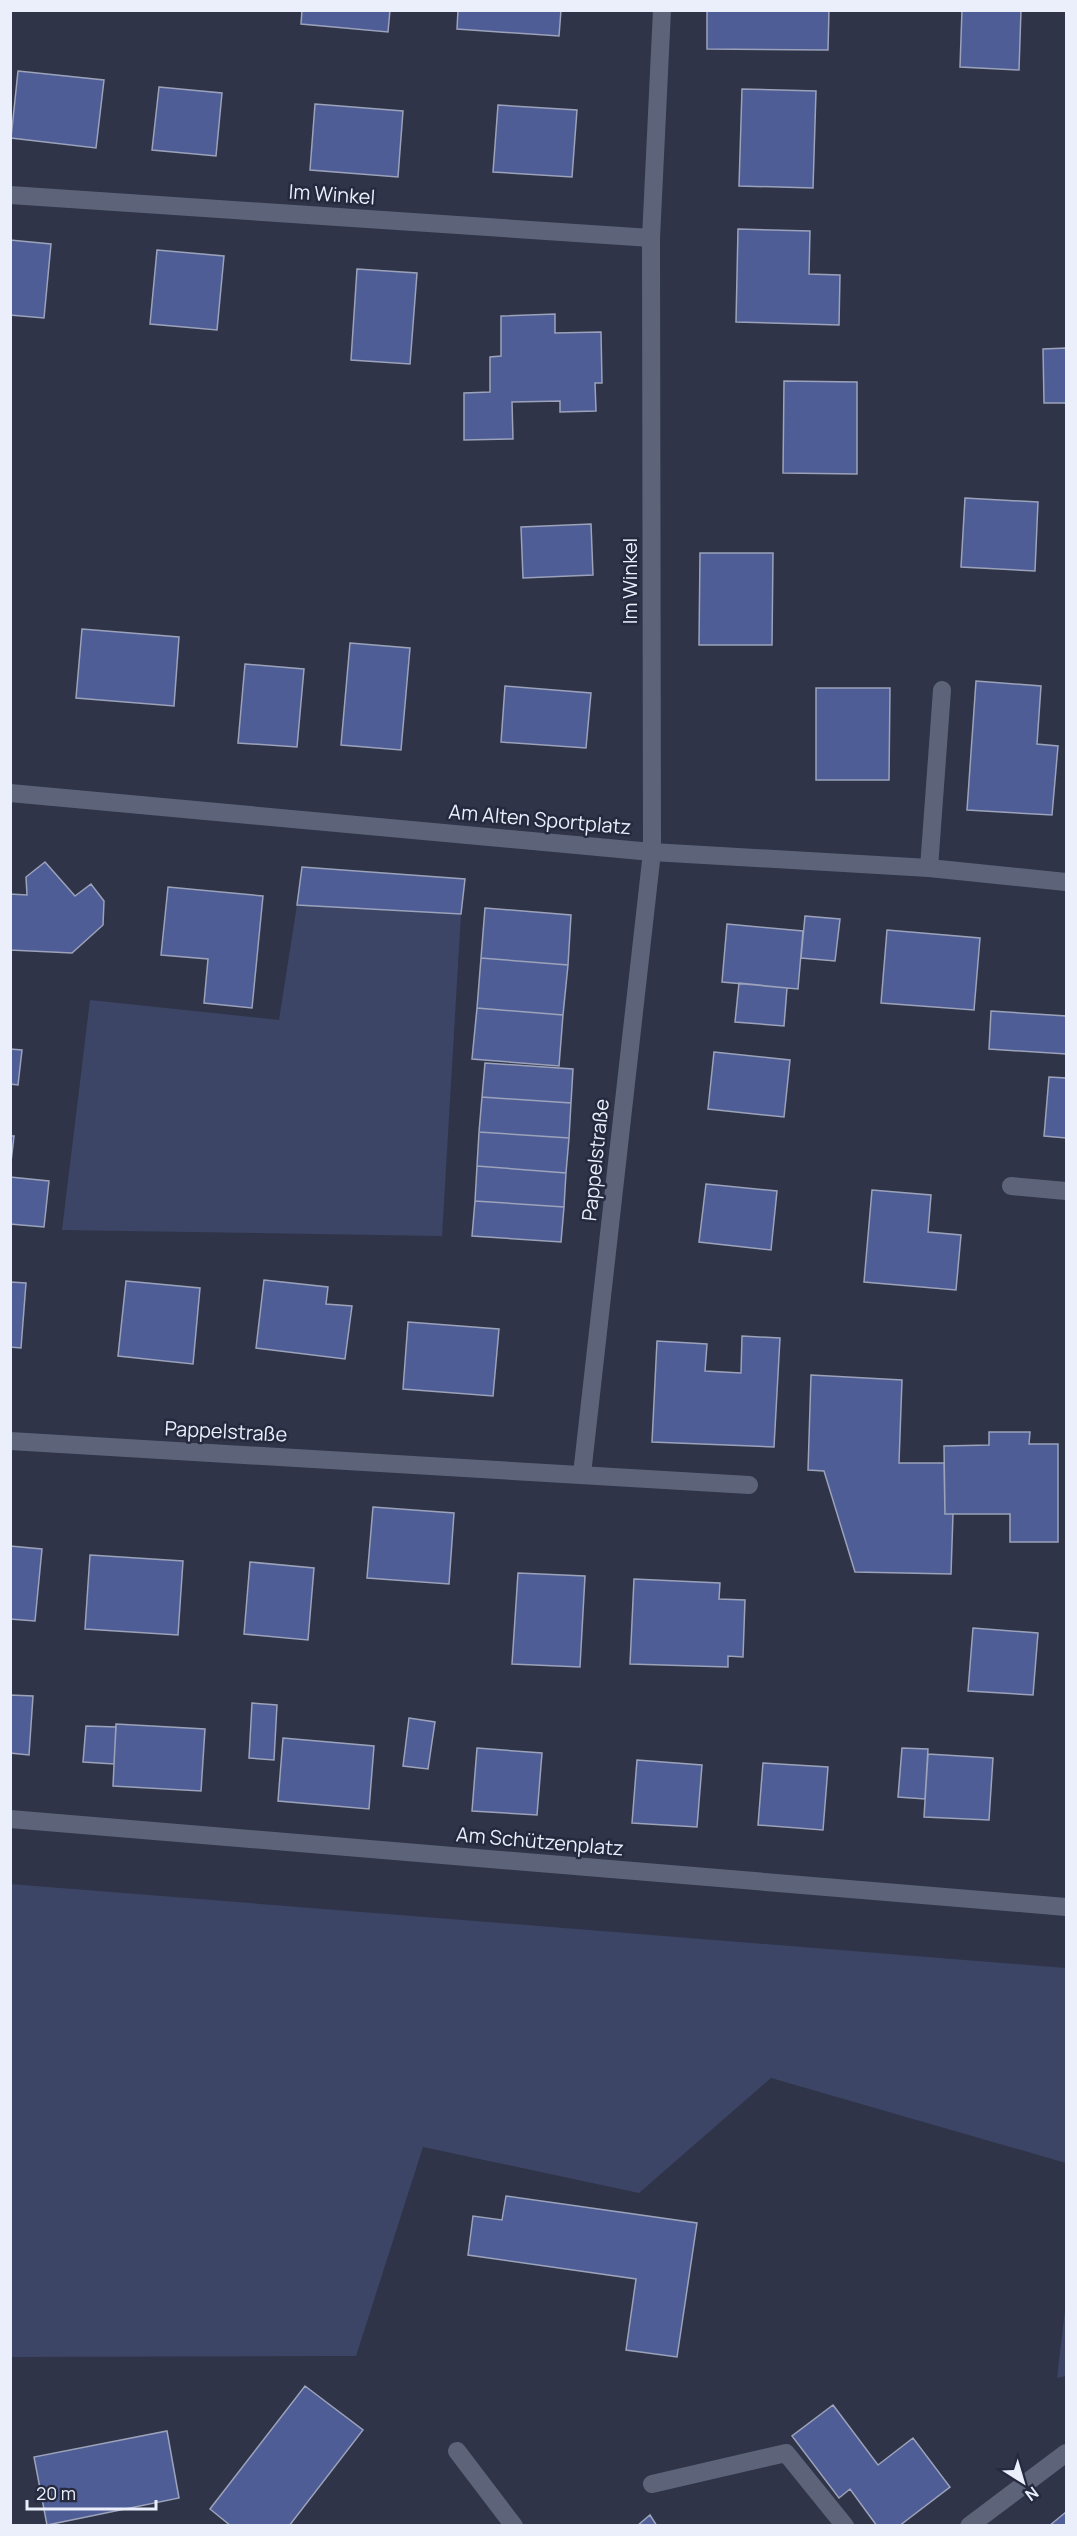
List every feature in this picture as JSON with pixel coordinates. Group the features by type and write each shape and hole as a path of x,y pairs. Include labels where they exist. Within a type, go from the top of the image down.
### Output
{"street":[{"name":"Im Winkel","path":"652,852 651,238 662,10"},
{"name":"Im Winkel","path":"10,195 651,238"},
{"path":"929,868 942,690"},
{"name":"Am Alten Sportplatz","path":"10,793 652,852 929,868 1066,882"},
{"name":"Pappelstraße","path":"582,1474 652,852"},
{"path":"1011,1186 1066,1191"},
{"name":"Pappelstraße","path":"10,1441 749,1485"},
{"name":"Am Schützenplatz","path":"10,1819 1066,1907"},
{"path":"457,2451 514,2526"},
{"path":"969,2526 1066,2452"},
{"path":"652,2484 786,2453 845,2526"}],"shaded area":[{"path":"297,905 461,914 442,1236 62,1230 90,1000 279,1020"},
{"path":"10,1884 1066,1968 1066,2163 771,2078 639,2193 423,2147 356,2356 11,2357"},
{"path":"1066,2302 1066,2376 1057,2378"}],"building":[{"path":"302,10 390,10 388,32 301,24"},
{"path":"458,10 561,10 559,36 457,29"},
{"path":"707,10 829,10 828,50 707,49"},
{"path":"962,10 1021,10 1019,70 960,67"},
{"path":"18,71 104,80 96,148 11,138"},
{"path":"159,87 222,93 216,156 152,150"},
{"path":"742,89 816,91 813,188 739,186"},
{"path":"315,104 403,111 398,177 310,170"},
{"path":"498,105 577,110 572,177 493,172"},
{"path":"738,229 810,231 809,274 840,275 839,325 736,322"},
{"path":"10,240 51,244 44,318 10,315"},
{"path":"157,250 224,256 217,330 150,324"},
{"path":"357,269 417,273 410,364 351,360"},
{"path":"555,314 555,333 601,332 602,383 595,383 596,411 560,412 560,401 512,402 513,439 464,440 464,393 490,392 490,357 501,356 501,316"},
{"path":"1066,348 1066,403 1044,403 1043,349"},
{"path":"784,381 857,382 857,474 783,473"},
{"path":"965,498 1038,502 1035,571 961,567"},
{"path":"591,524 593,575 523,578 521,527"},
{"path":"700,553 773,553 772,645 699,645"},
{"path":"82,629 179,637 174,706 76,698"},
{"path":"350,643 410,648 401,750 341,745"},
{"path":"245,664 304,669 297,747 238,743"},
{"path":"976,681 1041,686 1037,744 1058,746 1052,815 967,810"},
{"path":"505,686 591,693 586,748 501,742"},
{"path":"816,688 890,688 889,780 816,780"},
{"path":"45,862 75,896 91,884 104,901 103,925 72,953 10,950 10,894 27,895 26,877"},
{"path":"302,867 465,879 461,914 297,905"},
{"path":"168,887 263,896 252,1008 204,1003 208,959 161,955"},
{"path":"485,908 571,915 568,965 481,958"},
{"path":"805,916 840,919 835,961 801,958"},
{"path":"727,924 803,931 798,989 722,982"},
{"path":"887,930 980,938 974,1010 881,1003"},
{"path":"481,958 568,965 563,1015 477,1008"},
{"path":"739,983 787,988 784,1026 735,1022"},
{"path":"477,1008 563,1015 559,1066 472,1059"},
{"path":"991,1011 1066,1016 1066,1054 989,1049"},
{"path":"10,1049 22,1050 18,1085 10,1084"},
{"path":"714,1052 790,1060 784,1117 708,1109"},
{"path":"485,1063 573,1069 571,1103 482,1097"},
{"path":"1049,1077 1066,1078 1066,1138 1044,1136"},
{"path":"482,1097 571,1103 569,1138 479,1132"},
{"path":"479,1132 569,1138 566,1173 477,1166"},
{"path":"10,1136 14,1136 10,1171"},
{"path":"477,1166 566,1173 564,1207 475,1201"},
{"path":"10,1177 49,1181 44,1227 10,1224"},
{"path":"706,1184 777,1191 771,1250 699,1242"},
{"path":"872,1190 931,1195 928,1232 961,1235 956,1290 864,1282"},
{"path":"475,1201 564,1207 561,1242 472,1236"},
{"path":"264,1280 328,1287 326,1304 352,1306 345,1359 256,1348"},
{"path":"126,1281 200,1288 193,1364 118,1356"},
{"path":"10,1282 26,1283 21,1348 10,1347"},
{"path":"408,1322 499,1329 493,1396 403,1389"},
{"path":"742,1336 780,1338 774,1447 652,1442 657,1341 707,1344 705,1371 741,1373"},
{"path":"811,1375 902,1380 899,1463 944,1463 945,1514 953,1514 951,1574 855,1572 824,1471 808,1470"},
{"path":"989,1432 1030,1432 1029,1444 1058,1444 1058,1542 1010,1542 1010,1514 945,1514 944,1446 989,1445"},
{"path":"373,1507 454,1513 449,1584 367,1578"},
{"path":"10,1546 42,1549 35,1621 10,1619"},
{"path":"90,1555 183,1561 178,1635 85,1629"},
{"path":"250,1562 314,1568 308,1640 244,1634"},
{"path":"518,1573 585,1576 580,1667 512,1664"},
{"path":"634,1579 720,1583 719,1599 745,1600 743,1657 728,1656 728,1667 630,1664"},
{"path":"973,1628 1038,1633 1033,1695 968,1691"},
{"path":"10,1695 33,1696 29,1755 10,1753"},
{"path":"252,1703 277,1705 274,1760 249,1758"},
{"path":"409,1718 435,1722 428,1769 403,1766"},
{"path":"116,1724 205,1729 201,1791 113,1786"},
{"path":"86,1726 116,1727 114,1764 83,1762"},
{"path":"283,1738 374,1746 369,1809 278,1801"},
{"path":"477,1748 542,1753 537,1815 472,1811"},
{"path":"902,1748 928,1749 925,1799 898,1797"},
{"path":"928,1754 993,1758 989,1820 924,1817"},
{"path":"637,1760 702,1765 697,1827 632,1823"},
{"path":"763,1763 828,1767 823,1830 758,1825"},
{"path":"506,2196 697,2223 677,2357 626,2350 636,2279 468,2255 473,2216 502,2220"},
{"path":"305,2386 363,2430 289,2526 231,2526 210,2509"},
{"path":"833,2405 878,2465 913,2438 950,2487 899,2526 877,2526 850,2489 839,2498 792,2436"},
{"path":"167,2431 179,2498 47,2525 34,2457"},
{"path":"1066,2512 1066,2526 1049,2526"},
{"path":"650,2515 657,2526 637,2526"}]}
